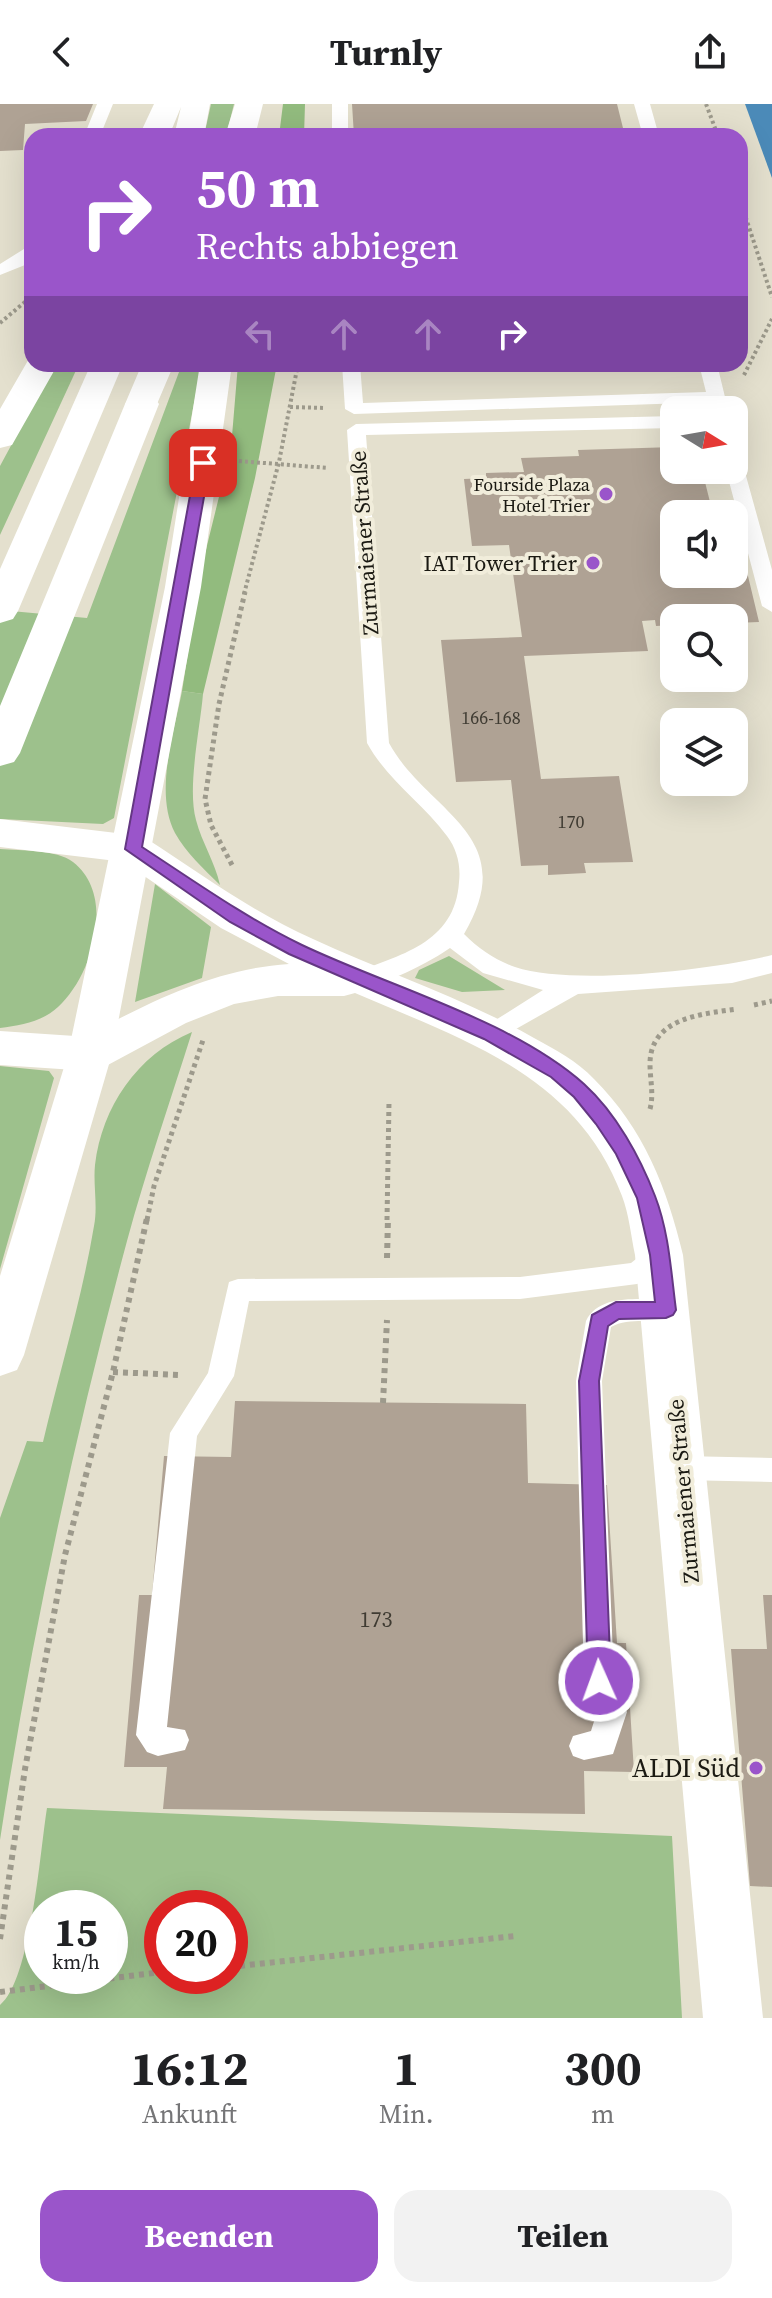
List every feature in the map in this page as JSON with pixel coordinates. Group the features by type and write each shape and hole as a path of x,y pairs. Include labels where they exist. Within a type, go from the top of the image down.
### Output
{"main road":[{"path":"158,128 168,104"},
{"path":"191,128 196,104"},
{"path":"0,438 37,372"},
{"path":"0,610 104,372"},
{"path":"0,753 155,372"},
{"path":"0,1355 90,1054 183,587 215,372"},
{"name":"Zurmaiener Straße","path":"0,833 133,849 236,917 359,980 491,1034 533,1056 580,1092 624,1150 646,1198 659,1255 666,1310 733,2018"},
{"name":"Zurmaiener Straße","path":"90,1054 189,1002 222,992 286,979 359,980"},
{"path":"0,1048 90,1054"}],"lane":[{"path":"95,128 105,104"},
{"path":"340,104 340,128"},
{"path":"642,104 649,128"},
{"path":"0,270 24,256"},
{"path":"352,372 354,409 660,399"},
{"path":"710,372 716,396"},
{"name":"Zurmaiener Straße","path":"359,980 419,956 451,935 471,892 471,862 465,845 448,822 391,768 378,743 356,430 660,422"},
{"path":"739,484 772,606"},
{"path":"451,935 474,958 499,971 576,985 732,974 772,964"},
{"path":"491,1034 558,992 576,985"},
{"path":"174,1740 158,1742 151,1735 177,1475 184,1433 221,1376 238,1290 520,1288 637,1273 659,1255"},
{"path":"584,1746 602,1744 612,1712 599,1681 589,1381 599,1321 616,1311 666,1310"},
{"path":"681,1468 772,1470"}],"path":[{"path":"706,104 715,128"},
{"path":"748,224 772,297"},
{"path":"0,323 24,303"},
{"path":"748,367 772,319"},
{"path":"236,917 238,874 217,837 205,799 219,704 279,462 296,372"},
{"path":"718,396 739,385 746,372"},
{"path":"234,460 329,468"},
{"path":"0,1939 25,1769 65,1555 113,1372 154,1186 222,992"},
{"path":"624,1150 640,1130 653,1102 649,1058 659,1032 689,1017 772,1001"},
{"path":"113,1372 221,1376"},
{"path":"248,1965 515,1936"},
{"path":"0,1992 144,1974"}],"green space":[{"path":"211,104 234,104 228,128 206,128"},
{"path":"283,104 305,104 304,128 280,128"},
{"path":"51,372 75,372 0,535 0,466"},
{"path":"179,372 202,372 114,818 103,824 0,819 0,610 87,618"},
{"path":"237,372 275,372 255,478 203,694 182,691 201,570 231,448"},
{"path":"182,691 203,694 193,775 194,807 220,885 184,847 169,817 166,781"},
{"path":"0,849 48,853 73,862 86,877 94,895 97,915 95,936 81,976 58,1007 38,1019 0,1028"},
{"path":"155,884 211,927 202,978 135,1002"},
{"path":"449,956 505,990 462,992 415,978 419,970"},
{"path":"192,1032 134,1215 89,1389 40,1614 0,1840 0,1518 27,1441 43,1442 89,1253 95,1218 95,1165 105,1123 114,1103 139,1069 172,1042"},
{"path":"0,1066 49,1071 54,1078 0,1269"},
{"path":"47,1808 672,1836 682,2018 0,2018 0,2005 11,1991 24,1953 24,1994 128,1994 128,1890 36,1890"}],"water":[{"path":"745,104 772,104 772,178"}],"building":[{"path":"0,104 93,104 86,121 25,124 23,150 0,151"},
{"path":"352,104 617,104 623,128 354,128"},
{"name":"IAT Tower Trier","path":"660,447 660,484 706,484 710,500 660,500 660,588 748,588 748,576 759,622 748,622 748,604 660,604 660,626 656,626 655,620 642,621 648,651 524,656 541,779 619,776 633,862 584,863 586,873 548,875 548,865 521,866 511,780 456,782 441,640 522,637 509,545 472,546 464,479 486,478 486,473 524,472 521,458 579,456 578,450"},
{"path":"235,1401 526,1404 528,1483 607,1485 617,1643 626,1643 634,1772 584,1771 585,1814 163,1809 167,1767 124,1767 139,1595 152,1595 164,1456 231,1457"},
{"name":"ALDI Süd","path":"763,1595 772,1595 772,1887 750,1886 731,1649 767,1649"}],"place":[{"name":"Fourside Plaza Hotel Trier","path":"606,494"},
{"name":"IAT Tower Trier","path":"593,563"},
{"name":"ALDI Süd","path":"756,1768"}],"route":[{"path":"203,463 183,587 133,849 236,917 295,949 359,980 491,1034 557,1072 580,1092 603,1119 624,1150 646,1198 659,1255 666,1310 616,1311 599,1321 589,1381 599,1681"}]}
